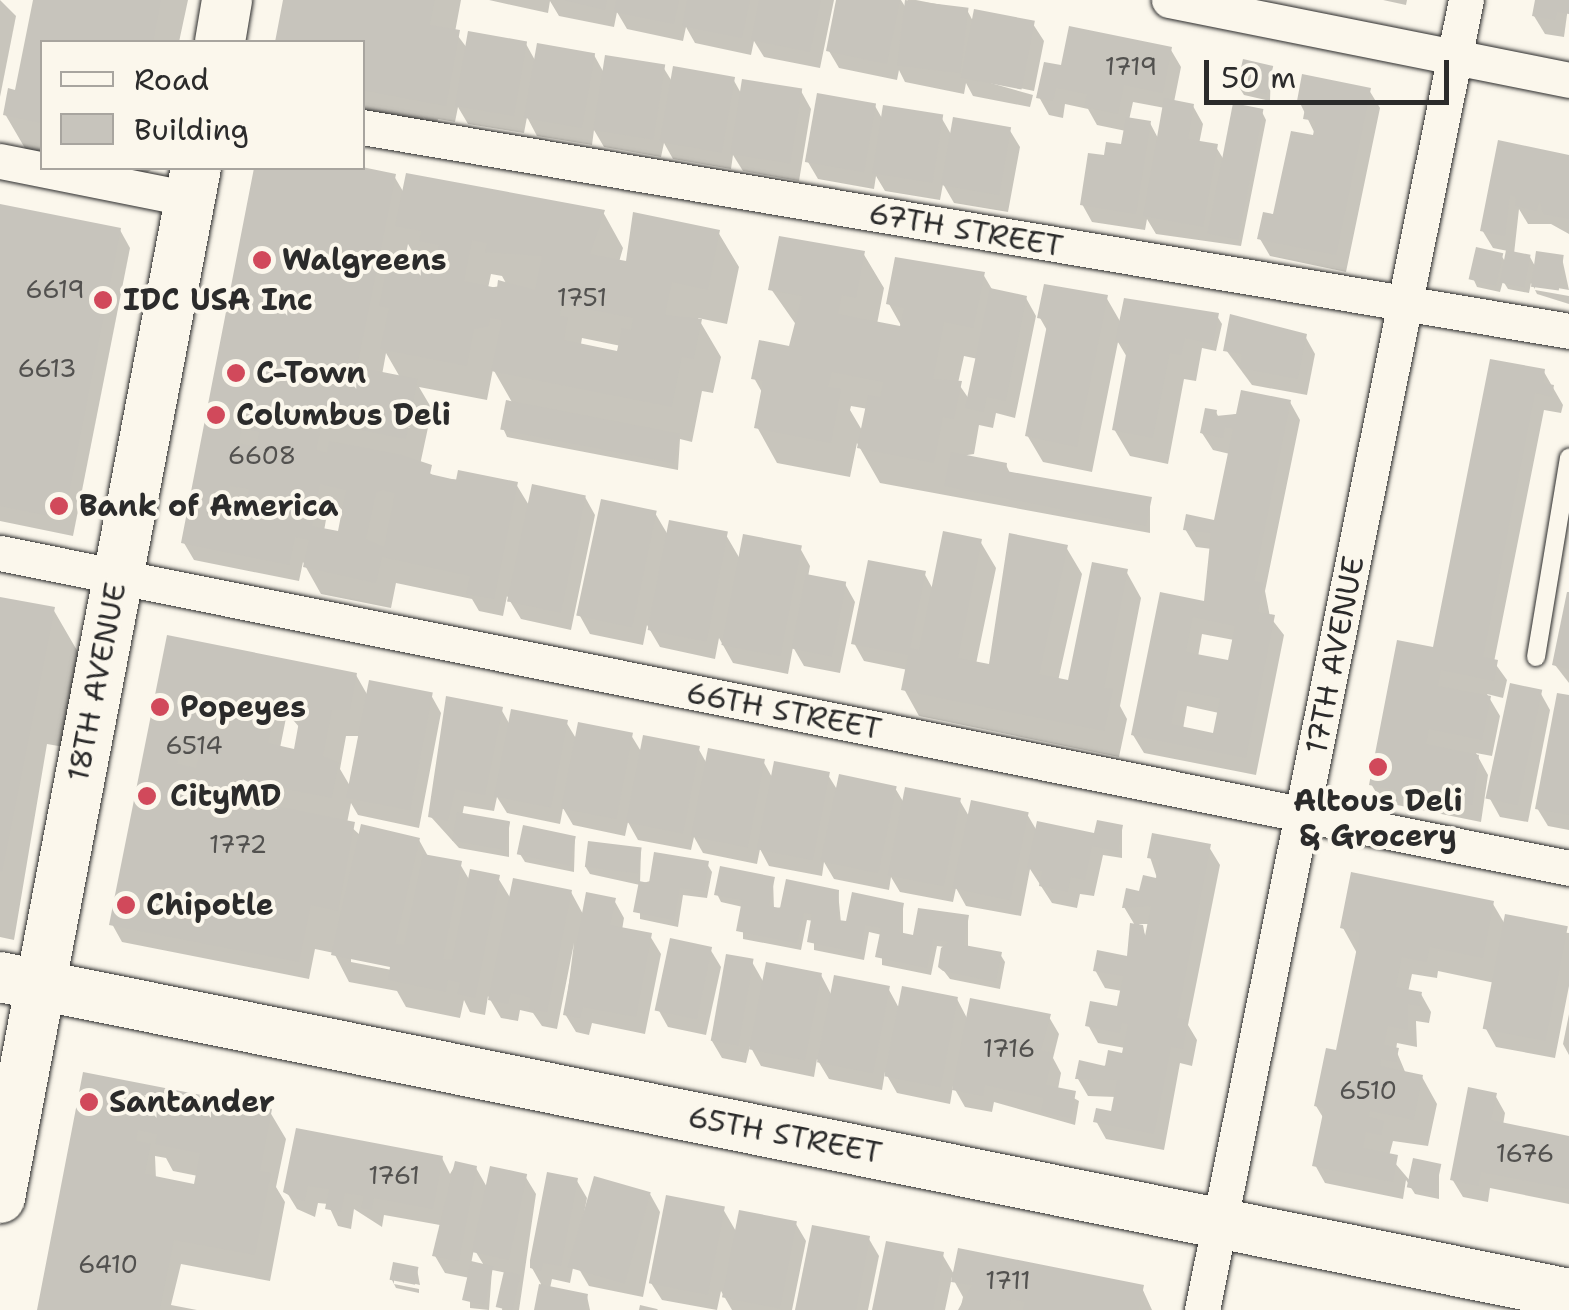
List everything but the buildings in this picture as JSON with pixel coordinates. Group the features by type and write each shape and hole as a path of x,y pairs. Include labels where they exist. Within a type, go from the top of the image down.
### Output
{"main road":[{"path":"220,40 228,0"},
{"name":"18TH AVENUE","path":"0,1198 20,981 116,577 193,184"},
{"name":"65TH STREET","path":"20,981 1569,1294"}],"street":[{"path":"1170,0 1569,80"},
{"name":"17TH AVENUE","path":"1202,1310 1466,0"},
{"name":"67TH STREET","path":"365,129 1569,332"},
{"path":"0,161 40,166"},
{"path":"76,170 193,184"},
{"name":"66TH STREET","path":"0,554 1569,868"}],"lane":[{"path":"1536,657 1569,458"}],"place":[{"name":"Walgreens","path":"262,260"},
{"name":"IDC USA Inc","path":"103,300"},
{"name":"C-Town","path":"236,373"},
{"name":"Columbus Deli","path":"216,415"},
{"name":"Bank of America","path":"59,506"},
{"name":"Popeyes","path":"160,707"},
{"name":"Altous Deli & Grocery","path":"1378,767"},
{"name":"CityMD","path":"147,796"},
{"name":"Chipotle","path":"126,905"},
{"name":"Santander","path":"89,1102"}]}
